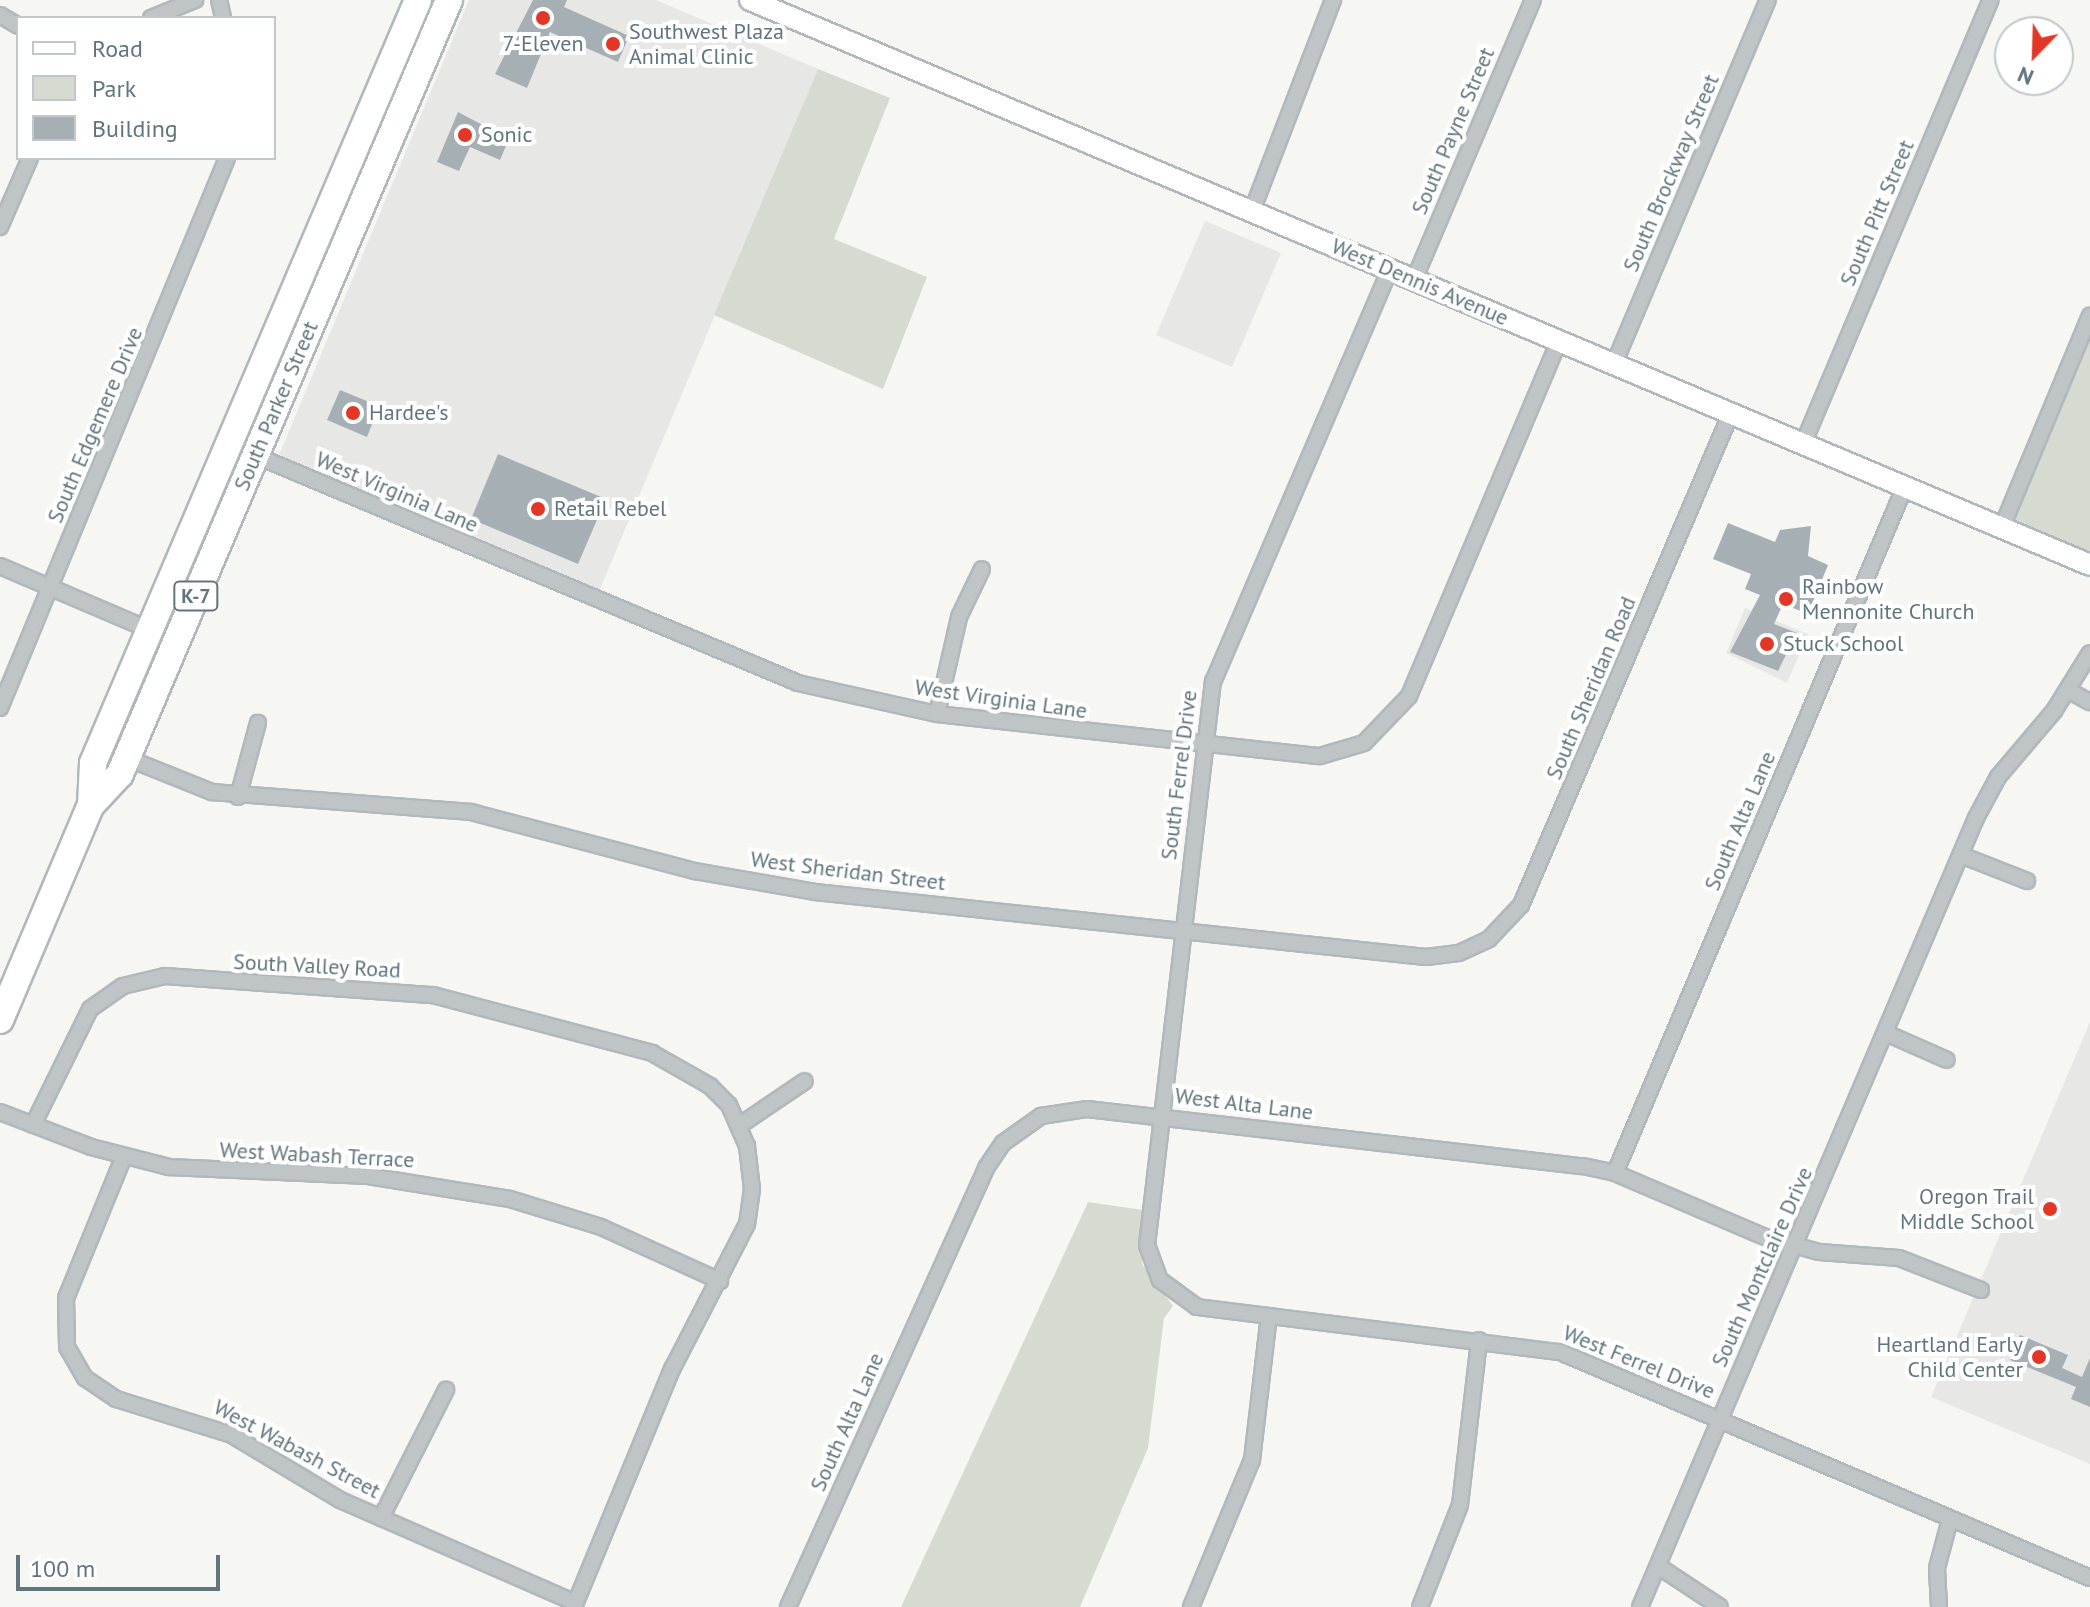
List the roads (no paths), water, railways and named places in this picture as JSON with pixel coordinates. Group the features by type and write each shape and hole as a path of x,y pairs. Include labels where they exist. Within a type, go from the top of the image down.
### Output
{"highway":[{"name":"South Parker Street","path":"91,805 93,763 418,0"},
{"name":"South Parker Street","path":"0,1020 91,805 127,758 449,0"}],"street":[{"path":"156,16 195,0"},
{"name":"West Dennis Avenue","path":"750,0 2090,565"},
{"path":"1252,211 1333,0"},
{"name":"South Payne Street","path":"1414,280 1533,0"},
{"name":"South Brockway Street","path":"1614,364 1768,0"},
{"name":"South Pitt Street","path":"1803,444 1991,0"},
{"path":"0,227 29,160"},
{"name":"South Edgemere Drive","path":"0,708 226,160"},
{"name":"South Ferrel Drive","path":"1149,1225 1203,745 1213,681 1390,269"},
{"path":"2002,527 2090,316"},
{"name":"West Virginia Lane","path":"229,444 766,672 868,702 937,714 1320,756 1364,743 1397,714 1559,341"},
{"name":"South Sheridan Road","path":"1459,953 1489,939 1521,905 1731,413"},
{"name":"South Alta Lane","path":"1615,1173 1905,486"},
{"path":"0,566 150,630"},
{"path":"937,714 959,617 982,569"},
{"name":"South Montclaire Drive","path":"1640,1607 1888,1034 1961,855 1998,777 2068,690 2090,653"},
{"path":"2068,690 2090,702"},
{"path":"238,797 258,723"},
{"name":"West Sheridan Street","path":"127,758 238,797 431,806 750,882 1426,957 1459,953"},
{"path":"1961,855 2027,881"},
{"name":"South Valley Road","path":"33,1125 90,1009 123,986 165,976 272,988 371,987 471,1004 669,1059 710,1086 740,1125 751,1167 750,1211 720,1281 660,1396 575,1605"},
{"path":"1888,1034 1947,1060"},
{"path":"740,1125 805,1081"},
{"name":"West Alta Lane","path":"946,1256 986,1168 1020,1128 1069,1109 1161,1117 1615,1173"},
{"name":"West Wabash Terrace","path":"0,1112 124,1156 212,1172 368,1176 459,1188 601,1227 720,1281"},
{"name":"West Wabash Street","path":"124,1156 66,1298 63,1325 77,1368 116,1399 232,1435 381,1518 575,1605"},
{"path":"1615,1173 1796,1247 1899,1258 1981,1290"},
{"name":"West Ferrel Drive","path":"1149,1225 1151,1263 1176,1297 1197,1307 1560,1352 2090,1578"},
{"name":"South Alta Lane","path":"788,1607 946,1256"},
{"path":"1191,1607 1252,1460 1269,1316"},
{"path":"1420,1607 1460,1505 1479,1340"},
{"path":"381,1518 446,1390"},
{"path":"1939,1607 1937,1568 1950,1519"},
{"path":"1658,1566 1720,1607"}],"place":[{"name":"7-Eleven","path":"543,18"},
{"name":"Southwest Plaza Animal Clinic","path":"613,44"},
{"name":"Sonic","path":"465,135"},
{"name":"Hardee's","path":"353,413"},
{"name":"Retail Rebel","path":"538,509"},
{"name":"Rainbow Mennonite Church","path":"1786,599"},
{"name":"Stuck School","path":"1767,644"},
{"name":"Oregon Trail Middle School","path":"2050,1209"},
{"name":"Heartland Early Child Center","path":"2039,1357"}]}
